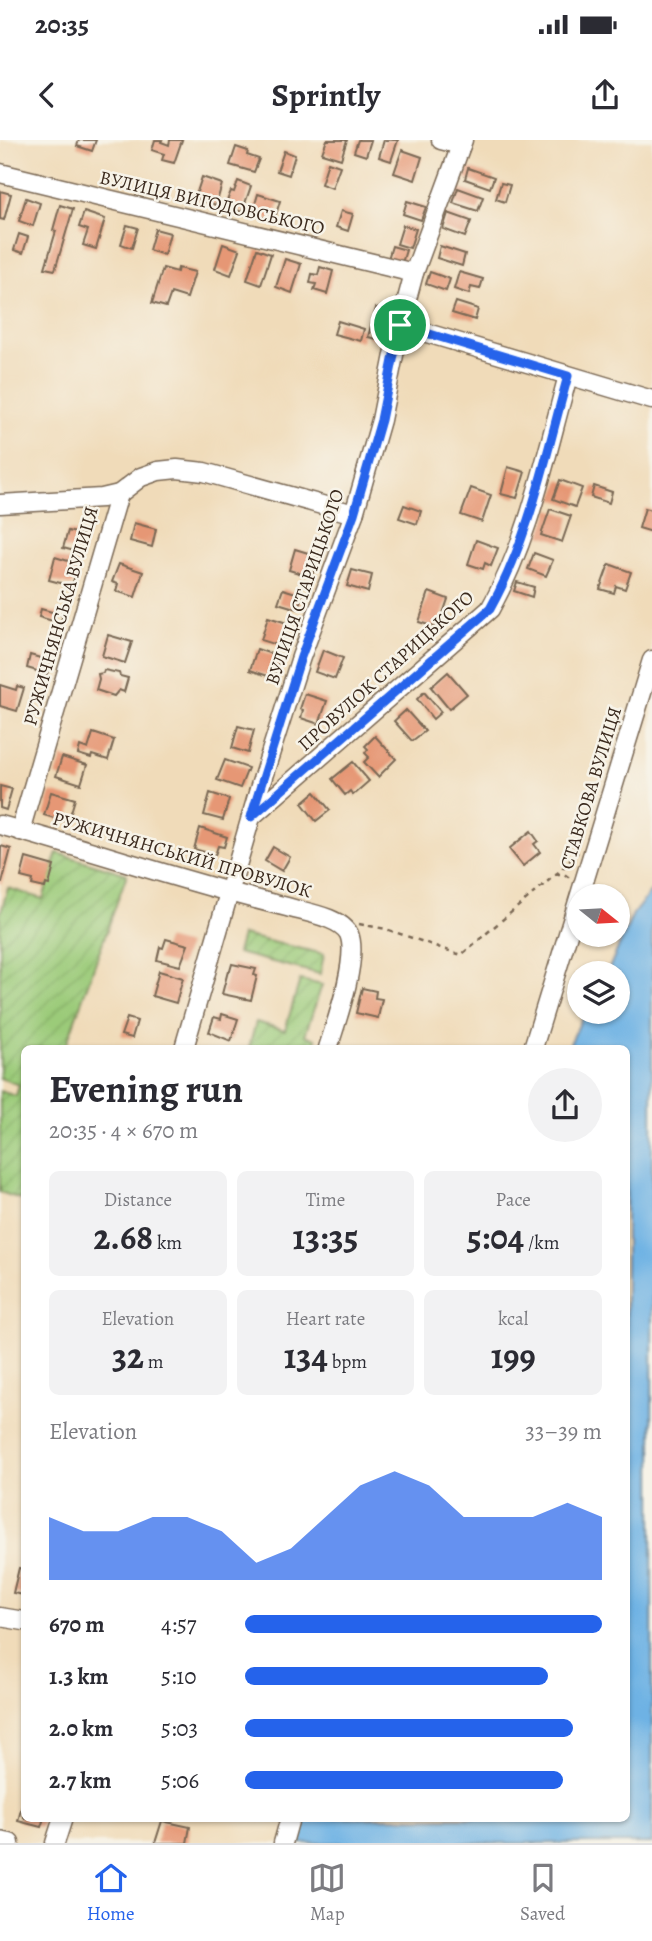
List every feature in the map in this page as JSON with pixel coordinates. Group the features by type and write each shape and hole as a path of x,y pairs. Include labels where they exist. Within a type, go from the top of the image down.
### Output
{"street":[{"path":"442,140 462,143"},
{"name":"ВУЛИЦЯ СТАРИЦЬКОГО","path":"185,1045 260,786 301,657 354,514 381,420 400,325 414,273 462,143"},
{"name":"ВУЛИЦЯ ВИГОДОВСЬКОГО","path":"0,173 414,273"},
{"path":"400,325 652,400"},
{"name":"ПРОВУЛОК СТАРИЦЬКОГО","path":"251,817 490,609 506,581 531,507 568,376"},
{"path":"0,504 102,498 119,494 141,477 158,471 177,469 204,471 354,514"},
{"name":"РУЖИЧНЯНСЬКА ВУЛИЦЯ","path":"20,831 119,494"},
{"name":"СТАВКОВА ВУЛИЦЯ","path":"534,1045 652,660"},
{"path":"260,786 268,794 277,794"},
{"name":"РУЖИЧНЯНСЬКИЙ ПРОВУЛОК","path":"0,825 230,894 322,916 348,927"},
{"path":"329,1045 349,973 351,953 348,927"},
{"path":"0,1617 21,1620"},
{"path":"55,1843 62,1822"},
{"path":"283,1843 289,1822"},
{"path":"0,1841 10,1843"}],"path":[{"path":"348,927 386,929 461,955 561,870 580,849"}],"green space":[{"path":"57,853 127,874 66,1045 21,1045 21,1199 0,1192 0,1091 16,1096 19,1085 0,1078 0,915 8,888 43,899"},
{"path":"242,935 324,954 320,974 237,953"},
{"path":"300,980 322,985 305,1035 316,1039 314,1045 250,1045 256,1022 285,1030"}],"water":[{"path":"652,890 652,1843 297,1843 303,1822 630,1822 630,1045 569,1045 579,1024 630,1024 630,961 612,961 618,947 630,947 630,921"}],"building":[{"path":"79,140 96,140 92,151 77,146"},
{"path":"155,140 162,140 161,142 169,145 170,140 182,140 174,163 162,160 164,154 152,150"},
{"path":"327,140 347,140 341,159 322,153"},
{"path":"358,140 371,140 366,156 354,152"},
{"path":"384,140 398,140 391,161 379,157"},
{"path":"236,147 259,159 254,172 230,165"},
{"path":"402,150 422,157 415,180 394,173"},
{"path":"284,151 295,155 289,175 277,171"},
{"path":"328,162 340,166 332,188 321,184"},
{"path":"468,168 494,177 490,188 465,179"},
{"path":"202,177 222,184 216,205 195,198"},
{"path":"238,181 251,186 242,212 225,206"},
{"path":"501,183 510,185 505,202 496,199"},
{"path":"458,188 483,197 478,211 453,203"},
{"path":"0,191 11,194 4,220 0,219"},
{"path":"258,194 280,201 274,221 252,214"},
{"path":"26,198 40,203 33,226 19,221"},
{"path":"407,201 426,207 421,220 403,214"},
{"path":"60,205 73,209 55,270 45,268 56,231 53,230"},
{"path":"341,211 353,214 348,231 336,227"},
{"path":"84,212 105,219 96,249 83,245 88,230 79,227"},
{"path":"448,213 471,221 465,237 443,229"},
{"path":"127,225 138,228 132,248 121,244"},
{"path":"403,225 416,229 410,248 397,244"},
{"path":"155,229 170,233 164,255 149,250"},
{"path":"19,234 28,237 23,253 14,250"},
{"path":"223,244 240,250 231,275 215,269"},
{"path":"392,246 406,250 402,263 388,259"},
{"path":"440,246 465,254 462,266 437,258"},
{"path":"257,249 271,254 261,285 247,280"},
{"path":"285,259 301,264 292,293 276,287"},
{"path":"320,267 333,271 327,294 314,290 316,284 310,283 312,274 318,275"},
{"path":"163,268 177,272 178,268 195,272 187,298 171,293 166,307 152,303"},
{"path":"430,272 450,279 446,291 426,284"},
{"path":"459,272 483,279 480,289 471,287 469,294 454,289"},
{"path":"456,302 478,309 475,320 452,313"},
{"path":"376,308 389,312 381,340 368,337"},
{"path":"338,321 364,329 361,341 334,334"},
{"path":"508,467 525,472 517,498 501,494"},
{"path":"560,480 582,488 575,507 553,499"},
{"path":"594,486 612,492 609,503 591,497"},
{"path":"471,488 491,495 482,522 461,515"},
{"path":"404,505 421,511 417,524 399,518"},
{"path":"645,508 652,510 652,532 639,528"},
{"path":"550,509 571,516 562,542 541,535"},
{"path":"134,523 156,529 152,547 130,541"},
{"path":"68,531 87,536 82,553 63,548"},
{"path":"476,540 498,548 491,566 485,563 483,569 468,564"},
{"path":"295,549 318,556 312,577 289,570"},
{"path":"534,553 553,560 546,576 528,569"},
{"path":"55,557 78,564 72,586 49,580"},
{"path":"119,564 143,572 135,597 116,591 118,584 112,582"},
{"path":"609,564 631,572 625,589 616,586 614,593 600,589"},
{"path":"352,570 372,575 368,592 347,586"},
{"path":"517,582 534,587 532,597 514,591"},
{"path":"283,589 302,595 298,609 278,603"},
{"path":"429,592 448,599 438,628 419,622"},
{"path":"41,609 63,615 60,623 39,617"},
{"path":"268,617 287,623 280,646 261,640"},
{"path":"108,635 132,642 125,663 102,656"},
{"path":"257,649 280,657 274,678 250,670"},
{"path":"323,650 343,658 335,679 315,672"},
{"path":"30,655 51,661 47,674 27,668"},
{"path":"104,670 128,678 124,692 119,690 114,696 96,690 98,674"},
{"path":"448,672 467,694 449,709 431,687"},
{"path":"0,685 16,690 17,686 24,688 17,711 0,706"},
{"path":"424,692 441,712 433,719 417,699"},
{"path":"305,694 327,701 319,724 301,718 303,710 300,709"},
{"path":"406,710 425,731 412,741 394,721"},
{"path":"238,726 254,730 248,753 232,748"},
{"path":"93,733 114,740 108,760 78,754 80,746 88,749"},
{"path":"375,736 396,759 378,777 364,762 369,757 365,753 368,749 365,746"},
{"path":"62,757 87,765 81,784 56,776"},
{"path":"225,760 248,768 240,788 217,780"},
{"path":"353,762 369,781 353,795 350,791 345,795 332,779"},
{"path":"0,786 12,789 6,810 0,808"},
{"path":"51,792 75,799 68,822 44,815"},
{"path":"315,792 330,810 316,821 302,803"},
{"path":"210,793 229,799 223,820 204,815"},
{"path":"200,828 227,837 224,847 218,846 215,855 194,849"},
{"path":"531,831 538,841 534,844 540,852 523,866 509,849"},
{"path":"1,846 11,849 0,883"},
{"path":"273,847 290,857 282,871 265,861"},
{"path":"26,858 54,866 49,885 46,884 45,888 32,885 33,880 21,877"},
{"path":"166,939 188,945 180,966 157,960 160,947 163,948"},
{"path":"232,964 256,969 254,975 257,976 251,1000 222,994"},
{"path":"159,971 183,978 176,1003 152,996"},
{"path":"362,988 376,991 375,998 382,999 378,1018 356,1013"},
{"path":"222,1014 238,1019 231,1041 209,1032 214,1017 221,1019"},
{"path":"127,1018 137,1021 132,1038 121,1035"},
{"path":"19,1568 21,1568 21,1594 13,1593"},
{"path":"22,1822 43,1822 41,1827"},
{"path":"162,1822 190,1827 187,1843 155,1843"}],"route":[{"path":"400,325 568,376 531,507 506,581 490,609 251,817 301,657 354,514 381,420 400,325"}]}
